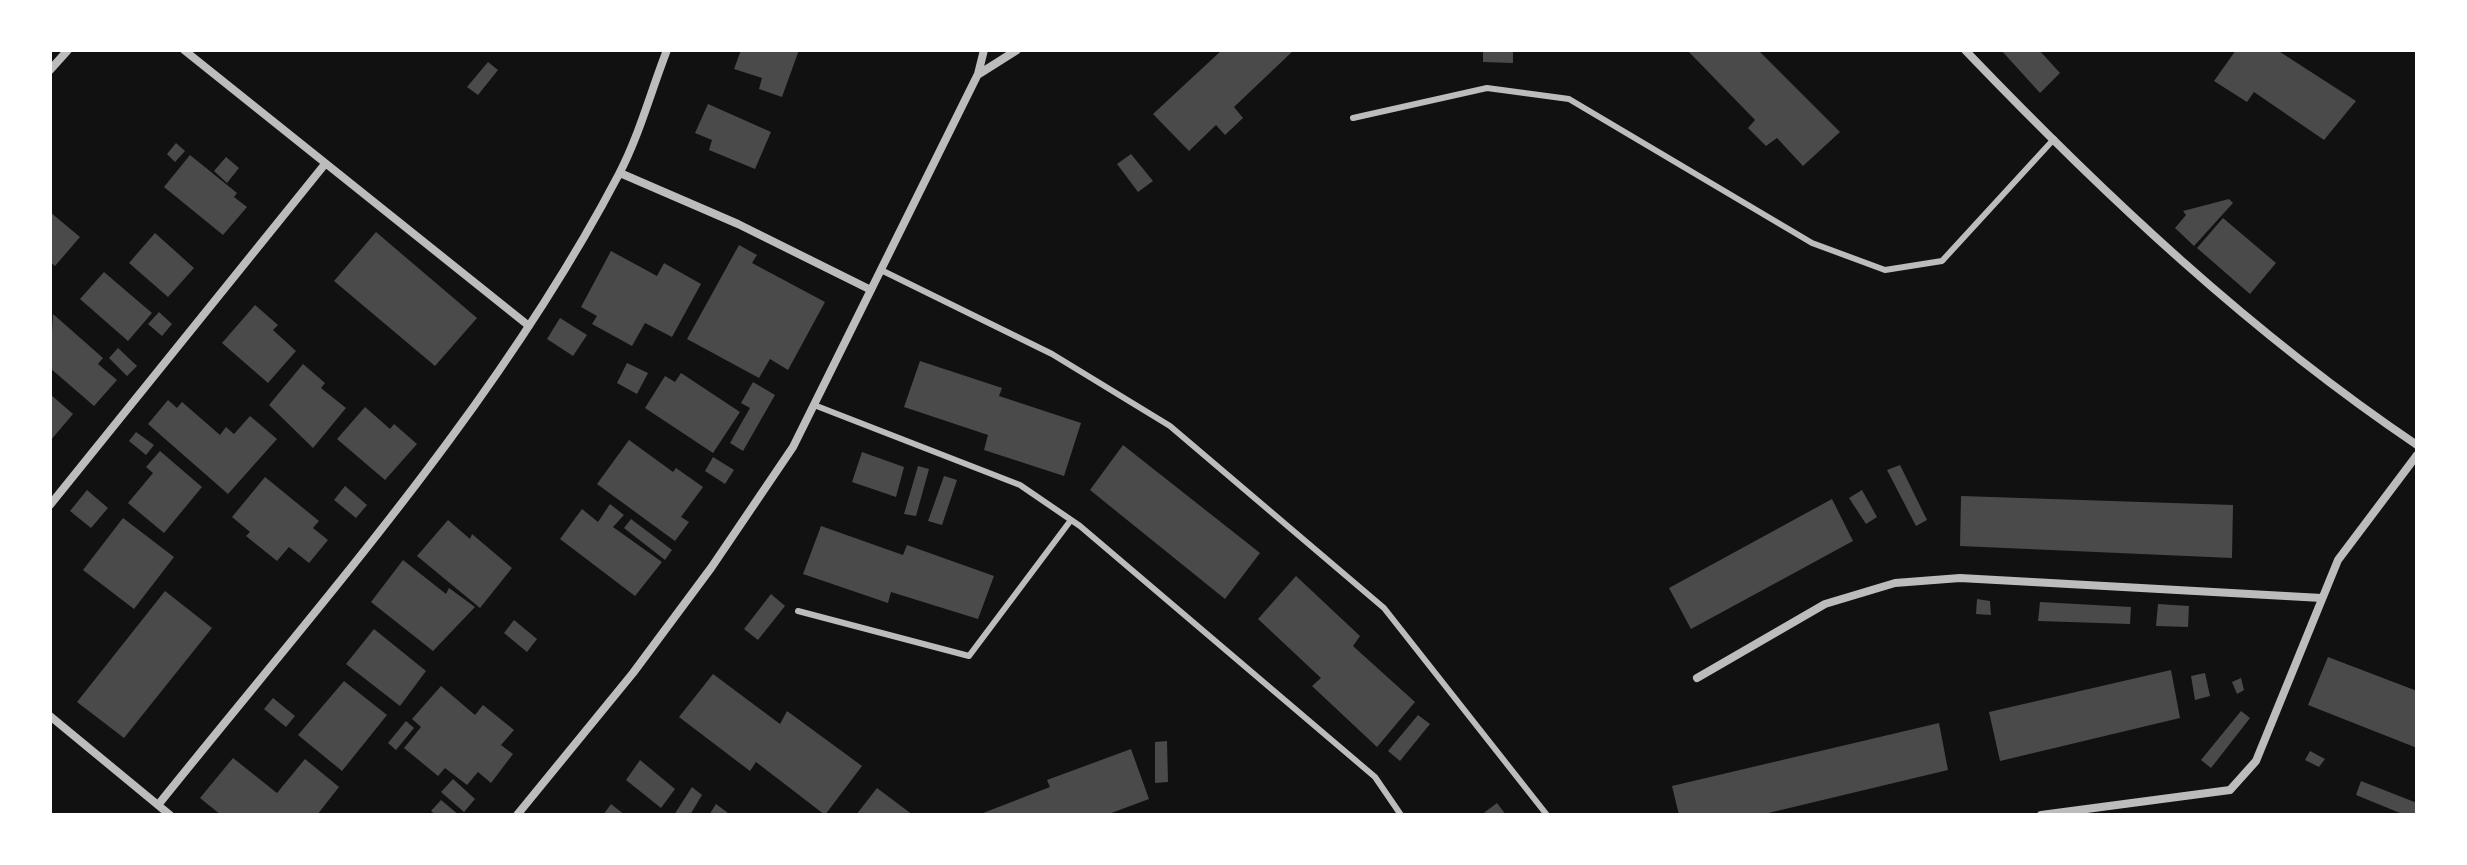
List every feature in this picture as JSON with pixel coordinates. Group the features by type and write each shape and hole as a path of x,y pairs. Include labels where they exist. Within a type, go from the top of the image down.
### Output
{"street":[{"path":"50,70 68,50"},
{"path":"184,50 529,326"},
{"path":"158,805 436,457 529,326 620,173 667,50"},
{"path":"517,815 633,673 711,568 793,447 978,74 984,50"},
{"path":"978,74 1017,50"},
{"path":"1965,50 2209,288 2355,403 2417,445"},
{"path":"50,505 325,164"},
{"path":"620,173 738,224 871,290"},
{"path":"2041,815 2230,790 2256,761 2338,560 2417,455"},
{"path":"1697,678 1825,604 1895,583 1960,578 2322,598"},
{"path":"50,716 170,815"}],"lane":[{"path":"1353,118 1487,88 1569,99 1812,243 1885,270 1942,261 2054,139"},
{"path":"881,270 1052,354 1170,426 1384,608 1547,815"},
{"path":"814,405 1020,485 1071,520 1375,777 1401,815"},
{"path":"798,611 969,656 1071,520"}],"building":[{"path":"741,50 799,50 782,97 759,89 762,78 734,69"},
{"path":"1222,50 1294,50 1234,107 1243,118 1225,135 1216,125 1189,151 1153,114"},
{"path":"1483,50 1513,50 1513,63 1483,62"},
{"path":"1687,50 1758,50 1840,132 1803,166 1777,138 1766,146 1748,128 1755,120"},
{"path":"2001,50 2039,50 2060,73 2040,93"},
{"path":"2236,50 2277,50 2356,101 2324,140 2254,92 2247,102 2214,81"},
{"path":"488,62 498,70 478,95 467,87"},
{"path":"708,104 771,132 755,169 709,150 712,140 695,133"},
{"path":"176,143 185,151 175,162 167,154"},
{"path":"1131,154 1153,181 1138,192 1117,164"},
{"path":"190,155 237,193 234,197 247,207 223,235 164,187"},
{"path":"226,157 239,168 227,183 214,171"},
{"path":"2229,199 2233,203 2194,246 2175,228 2186,215 2183,211"},
{"path":"50,212 80,237 55,266 50,262"},
{"path":"2223,218 2276,263 2250,294 2197,248"},
{"path":"376,232 477,318 435,366 334,281"},
{"path":"155,233 194,268 168,297 129,263"},
{"path":"739,245 757,255 752,263 825,302 788,370 770,359 759,378 687,339"},
{"path":"611,251 657,276 664,263 701,284 672,337 645,323 632,346 592,324 597,316 581,307"},
{"path":"104,272 152,313 128,341 80,299"},
{"path":"255,305 278,325 273,330 296,351 268,383 222,343"},
{"path":"159,312 172,324 162,336 148,324"},
{"path":"53,314 103,358 98,364 117,380 94,406 50,368"},
{"path":"560,318 587,335 573,356 547,339"},
{"path":"118,348 137,366 127,376 109,358"},
{"path":"920,361 1002,388 999,396 1081,423 1064,476 984,450 988,435 904,407"},
{"path":"627,363 648,373 637,394 617,383"},
{"path":"303,364 325,383 321,388 346,408 313,448 269,405"},
{"path":"681,373 740,412 713,453 645,408 665,376 675,382"},
{"path":"753,382 775,395 743,451 730,443 750,408 741,403"},
{"path":"50,394 73,414 50,441"},
{"path":"168,400 177,408 182,402 220,435 226,427 234,434 250,416 277,439 228,494 148,424"},
{"path":"365,407 390,429 394,424 417,444 385,480 337,439"},
{"path":"136,432 154,445 146,455 129,441"},
{"path":"629,440 673,472 676,468 703,487 681,517 689,522 675,541 597,484"},
{"path":"1123,445 1260,553 1225,599 1090,490"},
{"path":"160,451 202,487 164,533 128,503 153,473 146,467"},
{"path":"862,452 904,467 896,497 852,482"},
{"path":"713,457 734,470 725,484 705,471"},
{"path":"1900,465 1927,520 1916,526 1887,470"},
{"path":"918,466 929,469 916,516 904,514"},
{"path":"944,476 957,480 942,525 928,521"},
{"path":"265,477 319,521 313,528 328,540 309,563 289,547 277,561 246,536 250,532 232,517"},
{"path":"345,486 367,505 356,518 334,500"},
{"path":"87,490 108,508 91,528 70,511"},
{"path":"1862,490 1877,517 1866,524 1849,498"},
{"path":"1961,496 2233,505 2232,558 1960,546"},
{"path":"1832,499 1853,541 1691,629 1669,588"},
{"path":"610,504 624,515 613,527 662,562 635,596 560,539 582,509 598,522"},
{"path":"123,518 174,557 134,609 83,570"},
{"path":"631,519 672,550 665,560 624,528"},
{"path":"448,520 470,539 472,534 512,568 480,608 417,556"},
{"path":"821,526 903,555 907,545 994,576 978,619 891,592 888,603 803,574"},
{"path":"403,560 446,594 449,588 475,607 433,651 371,602"},
{"path":"1296,576 1360,636 1353,646 1415,702 1377,747 1312,686 1321,678 1258,619"},
{"path":"165,591 212,628 124,738 77,702"},
{"path":"771,594 785,606 758,640 744,629"},
{"path":"1977,599 1990,601 1991,615 1976,614"},
{"path":"2040,602 2131,607 2130,624 2038,621"},
{"path":"2158,604 2189,606 2188,627 2156,626"},
{"path":"514,620 537,639 527,652 504,633"},
{"path":"374,629 426,671 400,706 346,664"},
{"path":"2328,657 2417,691 2417,748 2308,705"},
{"path":"2171,670 2180,718 2000,761 1989,712"},
{"path":"2205,673 2210,696 2195,700 2191,676"},
{"path":"713,674 780,724 787,711 862,766 825,815 756,762 750,771 679,717"},
{"path":"2241,678 2244,690 2237,694 2232,682"},
{"path":"344,681 387,715 342,771 298,735"},
{"path":"441,686 475,715 483,705 514,730 501,745 513,754 491,783 478,772 467,785 445,768 438,776 404,748 421,727 412,719"},
{"path":"273,698 295,716 286,727 264,709"},
{"path":"2241,711 2250,718 2211,768 2201,760"},
{"path":"1418,715 1430,724 1400,761 1388,751"},
{"path":"406,721 414,728 396,750 388,743"},
{"path":"1939,723 1948,770 1760,815 1679,815 1672,786"},
{"path":"1167,741 1168,782 1155,783 1155,742"},
{"path":"1131,749 1149,799 1106,815 978,815 1050,787 1047,780"},
{"path":"2310,751 2325,759 2319,767 2305,760"},
{"path":"233,758 277,793 305,759 339,787 317,815 221,815 200,798"},
{"path":"640,760 675,789 661,808 626,780"},
{"path":"453,779 475,799 464,812 441,792"},
{"path":"2361,781 2417,803 2417,815 2405,815 2356,795"},
{"path":"692,787 702,795 690,815 674,815"},
{"path":"877,788 913,815 856,815"},
{"path":"441,800 459,815 436,815 431,811"},
{"path":"1497,803 1506,815 1481,815"},
{"path":"611,804 625,815 603,815"},
{"path":"716,804 728,813 709,815"}]}
